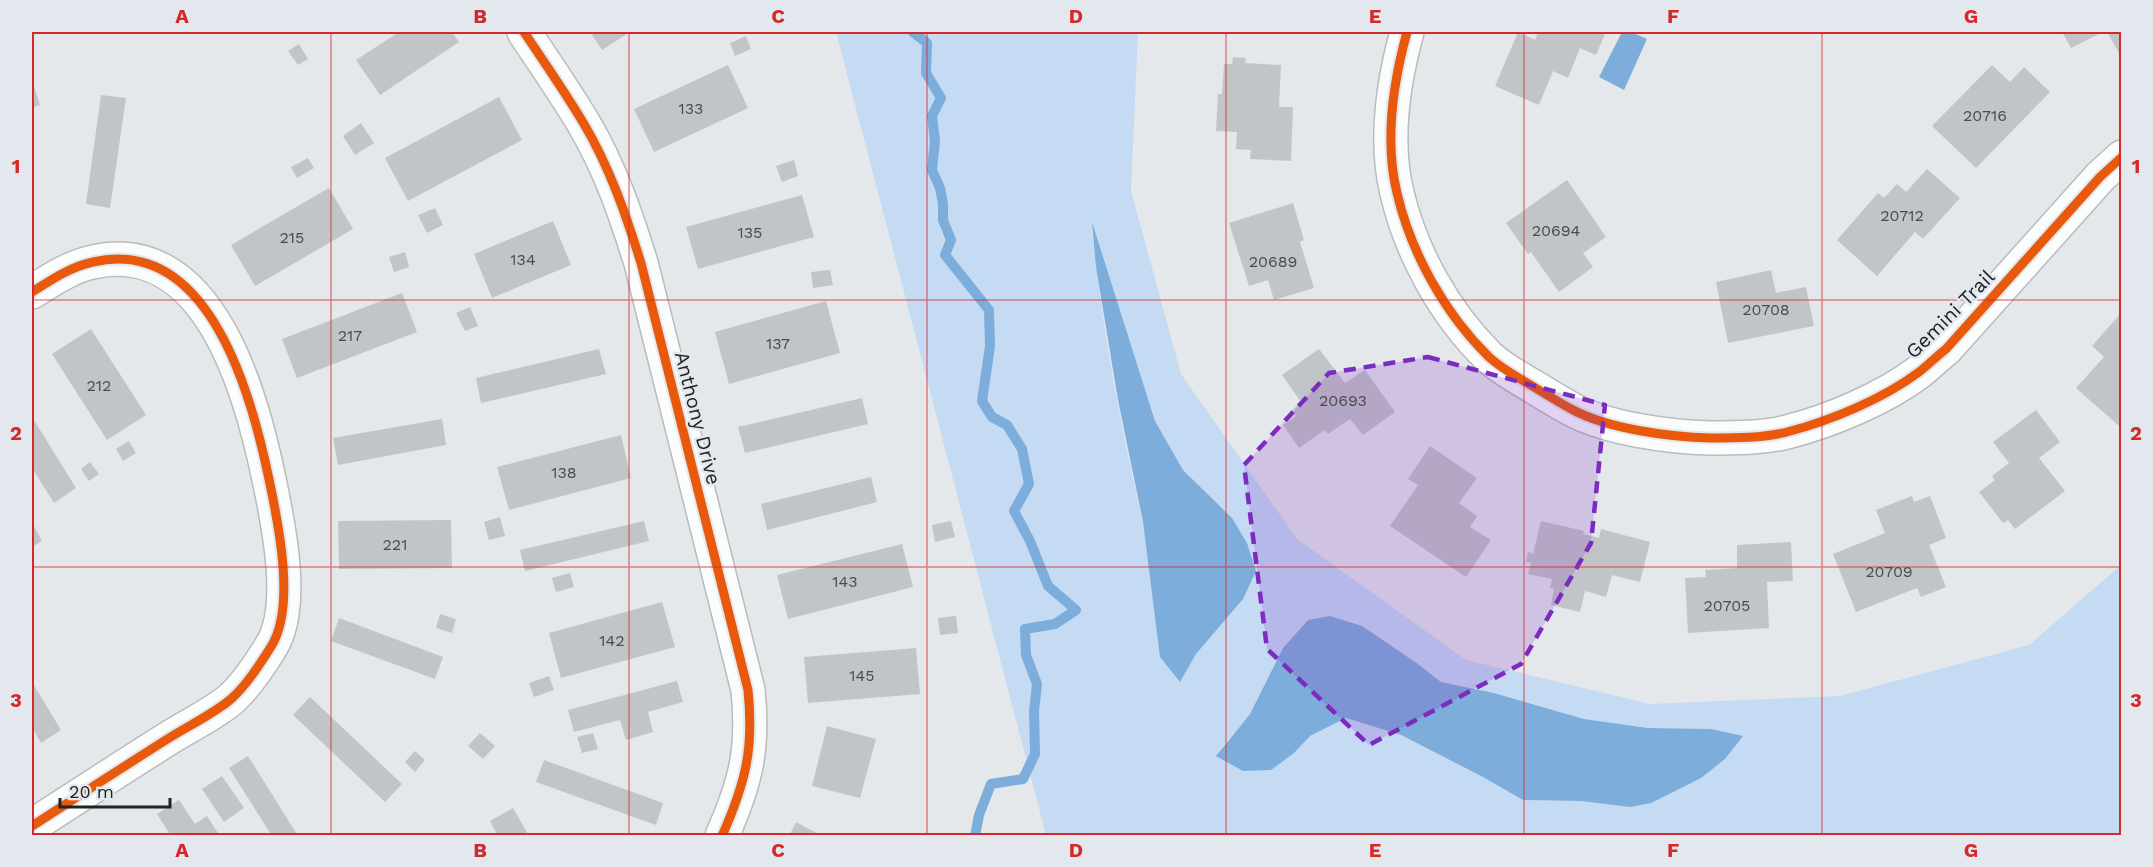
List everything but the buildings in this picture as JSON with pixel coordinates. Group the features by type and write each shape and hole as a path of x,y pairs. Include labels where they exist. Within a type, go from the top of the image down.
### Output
{"street":[{"name":"Anthony Drive","path":"524,32 584,124 625,210 641,263 748,690 751,724 750,750 744,780 723,836"},
{"name":"Gemini Trail","path":"1407,32 1394,84 1391,123 1396,192 1408,233 1442,297 1467,332 1491,358 1518,377 1575,411 1599,420 1654,433 1686,438 1785,433 1855,407 1890,390 1918,373 1946,349 2100,177 2121,157"},
{"path":"32,292 70,269 94,262 118,260 158,268 176,279 205,308 226,344 249,403 266,463 279,524 284,578 279,625 274,643 260,664 230,699 32,826"}],"highlighted area":[{"path":"1428,357 1605,405 1591,543 1521,664 1369,745 1267,649 1244,465 1329,373"}],"shaded area":[{"path":"836,32 1138,32 1131,191 1181,374 1297,539 1466,660 1650,704 1840,696 2029,645 2121,565 2121,835 1046,835","holes":["1092,226 1155,421 1183,470 1232,518 1243,599 1196,654 1180,682 1128,455 1098,284","1308,620 1418,664 1441,682 1494,693 1584,719 1648,728 1711,729 1743,737 1630,807 1581,801 1523,800 1401,735 1346,718 1310,736 1222,747 1250,714 1283,648"]}],"water":[{"path":"1622,32 1631,32 1647,39 1624,90 1599,77"},
{"path":"1092,222 1155,421 1183,470 1232,518 1247,543 1256,571 1243,599 1196,654 1180,682 1160,657 1143,522 1118,400 1096,267"},
{"path":"1330,616 1362,626 1441,682 1494,693 1584,719 1648,728 1711,729 1743,736 1725,759 1701,778 1651,803 1630,807 1581,801 1523,800 1401,735 1346,718 1310,736 1294,753 1271,770 1243,771 1216,756 1250,714 1283,648 1308,620"}],"waterway":[{"path":"913,32 927,43 926,73 941,98 932,116 935,141 932,170 940,188 943,220 951,240 945,255 989,310 990,346 982,401 992,417 1007,425 1022,449 1029,484 1014,511 1030,541 1048,586 1076,610 1055,624 1025,629 1026,655 1037,684 1034,711 1035,754 1023,779 991,784 979,815 975,836"}],"cycle path":[{"path":"524,32 584,124 610,175 629,227 641,263 748,690 750,730 746,764 737,799 722,836"},
{"path":"1407,32 1394,91 1391,132 1393,173 1403,216 1411,238 1444,302 1458,322 1489,357 1517,377 1588,417 1640,431 1710,438 1778,434 1838,415 1873,400 1905,382 1946,349 2100,177 2122,157"},
{"path":"32,292 61,274 85,264 134,260 168,273 196,298 219,331 238,370 252,410 270,484 281,544 284,588 279,629 272,645 248,681 231,699 32,826"}]}
